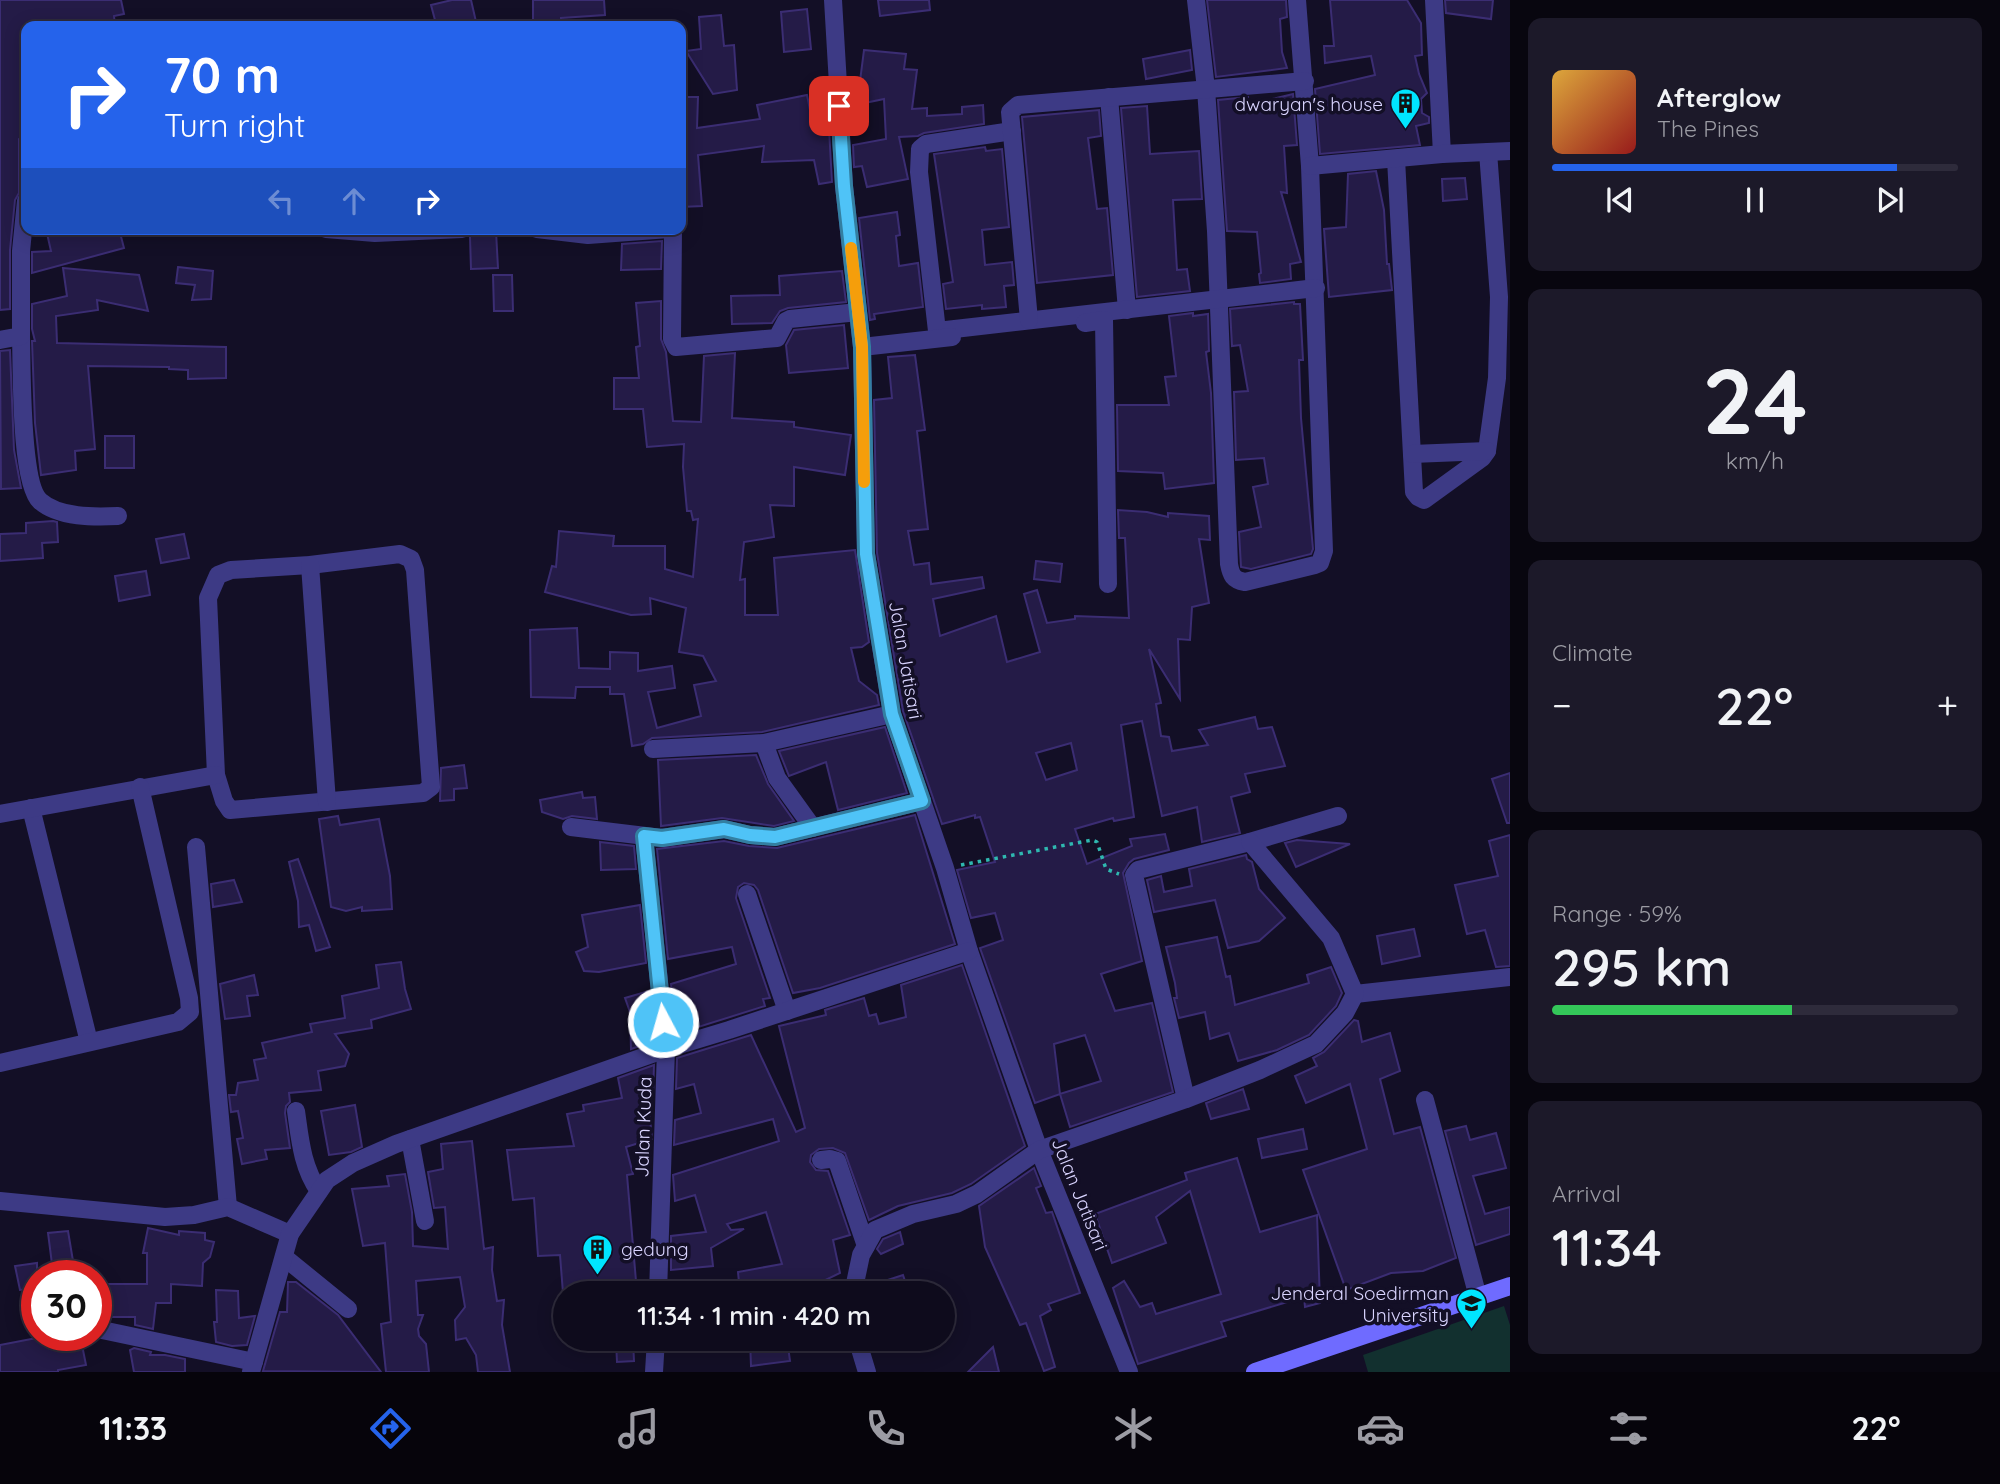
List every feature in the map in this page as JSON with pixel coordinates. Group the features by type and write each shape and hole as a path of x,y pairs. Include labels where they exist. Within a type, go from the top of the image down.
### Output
{"main road":[{"path":"1255,1372 1510,1286"}],"street":[{"name":"Jalan Jatisari","path":"833,0 844,186 862,347 866,554 892,714 945,868 969,950 1039,1150 1129,1372"},
{"path":"1196,0 1206,89 1216,231 1229,564 1234,578 1245,582 1315,565 1322,558 1316,288 1305,81 1297,0"},
{"path":"1434,0 1443,154"},
{"path":"1029,320 1010,113 1012,108 1018,105 1305,81"},
{"path":"1109,97 1127,310"},
{"path":"1012,131 926,144 920,149 919,172 937,331 1316,288"},
{"path":"1310,166 1510,151"},
{"path":"1396,159 1414,492 1424,500 1487,452 1497,378 1499,297 1488,152"},
{"path":"23,235 20,337 24,429 31,484 43,503 59,510 86,516 118,516"},
{"path":"671,235 672,339 676,347 777,338 786,321 790,319 858,312"},
{"path":"862,347 1104,320 1108,584"},
{"path":"0,340 20,337"},
{"path":"1412,454 1487,452"},
{"path":"400,555 411,559 415,570 431,786 423,793 230,810 224,801 216,775 208,598 218,575 230,570 400,555"},
{"path":"310,565 327,802"},
{"path":"653,749 764,743 892,714"},
{"path":"764,743 777,778 813,828"},
{"path":"0,814 216,775"},
{"path":"0,1063 177,1022 190,1012 140,787"},
{"path":"571,827 662,838 724,829 775,837 922,801"},
{"path":"31,807 89,1042"},
{"path":"1186,1098 1134,877 1138,870 1250,842 1338,816"},
{"name":"Jalan Kuda","path":"644,836 666,1049 658,1281"},
{"path":"1250,842 1331,938 1355,994"},
{"path":"196,848 228,1207"},
{"path":"747,894 787,1011"},
{"path":"112,1332 253,1367 290,1234 327,1180 353,1163 410,1139 666,1049 969,950"},
{"path":"1355,994 1510,977"},
{"path":"856,1281 861,1255 875,1230 913,1214 956,1204 977,1194 1039,1150 1260,1070 1316,1044 1345,1013 1355,994"},
{"path":"1425,1101 1478,1297"},
{"path":"296,1111 302,1155 319,1191"},
{"path":"410,1139 425,1221"},
{"path":"821,1160 838,1161 866,1247"},
{"path":"0,1201 165,1217 228,1207 290,1234"},
{"path":"284,1257 348,1309"},
{"path":"654,1372 655,1351"},
{"path":"861,1351 867,1372"}],"path":[{"path":"945,868 1092,839 1097,842 1104,865"}],"green space":[{"name":"Jenderal Soedirman University","path":"1504,1306 1510,1325 1510,1372 1368,1372 1363,1355"}],"building":[{"path":"0,0 121,0 124,14 114,16 114,21 21,21 19,193 15,200 10,250 10,309 0,310"},
{"path":"452,0 471,0 476,21 435,20 431,5"},
{"path":"533,0 604,0 605,15 561,18 561,21 533,21"},
{"path":"878,0 929,0 930,10 880,16"},
{"path":"1207,0 1286,0 1287,17 1280,19 1282,52 1287,68 1216,77"},
{"path":"1330,0 1407,0 1421,23 1422,55 1415,56 1427,93 1421,99 1422,113 1429,117 1429,123 1416,126 1420,145 1320,154 1315,89 1375,75 1371,56 1325,63 1324,46 1334,46"},
{"path":"1445,0 1493,0 1491,19 1446,13"},
{"path":"807,9 811,49 784,52 781,12"},
{"path":"721,15 724,46 734,45 737,90 713,94 686,51 701,49 699,17"},
{"path":"864,50 906,54 904,69 917,70 912,109 927,108 927,116 962,114 962,107 983,105 984,124 899,137 908,179 867,187 862,166 854,167 853,145 886,139 884,99 855,105 851,89 859,89"},
{"path":"1190,50 1192,70 1146,79 1143,59"},
{"path":"1293,94 1297,145 1284,146 1287,193 1281,192 1301,262 1290,264 1291,279 1260,283 1257,232 1227,231 1218,100 1248,97 1248,105"},
{"path":"807,95 813,125 825,124 825,129 829,129 832,182 819,184 814,160 762,162 764,146 698,155 702,206 686,207 686,97 698,97 697,128 760,119 757,105"},
{"path":"1147,106 1150,154 1199,151 1202,199 1173,200 1177,270 1187,269 1190,291 1137,297 1121,108"},
{"path":"1099,110 1101,136 1088,138 1097,209 1107,208 1113,275 1037,283 1022,117"},
{"path":"985,147 986,151 1002,149 1009,227 982,230 985,265 1012,262 1014,285 1004,286 1006,307 982,309 982,305 946,309 943,284 953,282 934,154"},
{"path":"1376,171 1384,210 1387,264 1392,290 1329,297 1324,229 1346,227 1348,174"},
{"path":"1465,178 1467,199 1443,201 1442,179"},
{"path":"897,212 900,235 896,236 899,266 918,263 923,307 874,314 875,319 870,320 859,218"},
{"path":"47,235 121,235 124,248 32,273 32,252 51,251"},
{"path":"496,235 498,268 471,269 470,237"},
{"path":"662,241 661,269 621,270 622,244"},
{"path":"178,267 213,271 211,299 192,300 195,285 176,283"},
{"path":"63,268 139,275 148,311 97,300 98,310 56,316 57,343 226,347 226,378 188,379 188,370 169,367 88,366 95,449 75,451 76,470 41,475 35,423 32,304 67,296"},
{"path":"842,271 846,302 788,308 780,311 772,323 732,324 731,296 780,295 779,276"},
{"path":"493,275 512,275 513,311 494,311"},
{"path":"661,301 661,339 666,352 673,421 701,422 704,356 735,353 732,418 794,422 794,427 851,435 845,475 794,467 794,506 770,505 774,537 744,542 740,580 745,579 745,615 778,615 774,558 855,550 869,642 862,647 851,648 859,681 877,695 879,705 762,732 652,738 643,744 632,746 624,694 610,694 610,687 576,687 575,698 531,697 530,630 577,628 579,668 610,669 610,652 638,653 638,671 672,666 675,688 648,692 657,728 701,716 694,685 716,681 703,656 679,652 686,608 650,598 651,614 631,615 545,592 552,566 556,567 559,531 614,536 613,546 665,546 665,569 693,577 698,519 693,520 691,511 687,511 684,444 647,447 643,409 614,409 614,378 639,378 636,347 640,346 636,303"},
{"path":"1294,302 1300,304 1303,360 1299,360 1301,418 1313,549 1311,554 1251,569 1241,567 1239,532 1261,527 1253,487 1268,484 1264,458 1236,460 1234,392 1248,391 1240,345 1232,346 1230,309"},
{"path":"1193,313 1193,316 1208,314 1209,351 1206,352 1211,393 1214,483 1165,489 1163,473 1118,471 1117,405 1169,405 1165,377 1176,376 1169,316"},
{"path":"844,325 848,368 789,373 786,345 794,330"},
{"path":"10,350 14,450 21,488 1,489 0,351"},
{"path":"915,355 925,430 917,431 928,529 908,531 914,565 929,563 931,584 982,577 984,588 933,599 940,636 996,616 1007,662 1040,652 1024,594 1037,590 1047,623 1075,619 1075,616 1129,618 1125,538 1119,538 1118,510 1168,517 1168,513 1209,516 1210,540 1199,539 1209,603 1192,607 1190,640 1178,639 1180,699 1149,649 1161,703 1156,704 1161,736 1169,737 1172,751 1208,745 1199,730 1255,717 1258,729 1272,727 1285,766 1245,774 1250,792 1231,797 1240,833 1202,842 1197,807 1162,816 1142,721 1121,725 1134,817 1114,821 1113,818 1075,829 1087,864 1132,846 1130,839 1165,834 1169,850 1134,859 1123,873 1142,961 1101,974 1115,1011 1152,1003 1173,1092 1070,1127 1060,1094 1035,1103 980,948 1003,940 995,913 971,918 957,870 995,862 980,817 975,818 975,815 942,824 903,711 877,553 874,400 892,398 888,357","holes":["1071,743 1077,770 1046,780 1036,753","1085,1035 1101,1081 1060,1094 1054,1044"]},
{"path":"105,436 134,436 134,468 105,468"},
{"path":"57,522 58,542 42,543 43,558 0,561 0,534 26,533 26,523"},
{"path":"184,534 189,558 161,563 156,539"},
{"path":"1036,561 1062,564 1060,582 1034,579"},
{"path":"146,571 150,595 119,601 115,576"},
{"path":"885,727 907,793 838,810 826,762 789,776 779,751"},
{"path":"756,755 768,784 794,821 774,826 722,818 661,826 658,760"},
{"path":"464,765 467,788 454,789 454,800 440,801 441,768"},
{"path":"1510,773 1510,823 1507,823 1492,779"},
{"path":"582,792 583,798 595,797 597,819 572,816 563,819 542,812 540,800"},
{"path":"915,815 955,944 820,988 793,993 758,890 754,885 744,883 738,887 736,898 770,998 763,999 765,1006 676,1034 671,984 736,964 732,947 668,959 657,849 724,841 777,848"},
{"path":"338,816 340,825 379,819 390,876 392,909 362,911 362,907 346,911 331,907 319,819"},
{"path":"1510,835 1510,966 1496,967 1485,930 1467,934 1455,885 1498,876 1489,841"},
{"path":"1297,840 1350,844 1296,867 1285,843"},
{"path":"600,842 634,846 636,869 601,870"},
{"path":"1246,855 1252,862 1259,889 1285,918 1259,941 1228,948 1215,900 1154,912 1147,880 1161,876 1164,892 1192,886 1189,869"},
{"path":"298,859 330,947 316,951 309,925 299,927 298,901 289,862"},
{"path":"234,880 242,902 213,907 211,884"},
{"path":"640,905 646,963 599,972 584,971 576,952 588,947 582,915"},
{"path":"1414,929 1420,956 1382,964 1377,936"},
{"path":"1217,937 1226,977 1230,976 1235,1005 1309,983 1307,975 1331,967 1342,993 1336,1006 1309,1035 1277,1050 1238,1061 1229,1033 1210,1039 1205,1012 1179,1018 1174,998 1177,998 1175,983 1166,947"},
{"path":"401,962 411,1009 371,1020 372,1028 335,1034 349,1054 345,1066 318,1071 321,1090 289,1093 290,1102 285,1113 290,1148 265,1150 267,1159 242,1164 237,1139 243,1138 238,1111 231,1112 229,1095 236,1095 238,1083 258,1080 254,1060 266,1058 262,1043 312,1032 310,1024 345,1018 342,996 379,988 376,965"},
{"path":"962,965 1025,1146 971,1184 952,1193 898,1206 869,1220 845,1153 833,1148 819,1149 811,1155 810,1162 816,1170 828,1171 850,1235 833,1240 840,1273 823,1281 739,1281 738,1272 782,1264 766,1212 727,1224 731,1230 744,1229 711,1248 713,1266 671,1270 671,1236 706,1232 695,1195 675,1201 673,1175 779,1141 773,1119 674,1145 675,1120 701,1113 694,1084 676,1089 677,1058 751,1035 796,1132 805,1128 779,1026 826,1015 825,1010 864,998 869,1016 876,1014 879,1024 906,1017 901,985"},
{"path":"254,975 258,995 247,996 250,1016 225,1019 220,984"},
{"path":"649,991 654,1041 631,1049 630,1012 625,998"},
{"path":"1354,1020 1358,1021 1362,1042 1390,1033 1400,1071 1380,1079 1394,1134 1420,1127 1456,1258 1423,1271 1391,1273 1346,1290 1303,1170 1367,1149 1350,1084 1306,1103 1295,1076 1317,1066 1313,1058 1324,1052"},
{"path":"654,1065 653,1096 648,1098 652,1139 626,1147 633,1174 627,1175 636,1281 562,1281 560,1255 538,1256 534,1198 513,1200 507,1150 574,1146 567,1114 584,1111 583,1105 622,1098 618,1078"},
{"path":"1243,1089 1249,1109 1211,1119 1206,1103"},
{"path":"355,1105 362,1147 351,1152 329,1155 321,1111"},
{"path":"1466,1126 1470,1140 1496,1133 1506,1168 1473,1176 1485,1214 1510,1207 1510,1234 1476,1245 1445,1131"},
{"path":"1303,1129 1307,1149 1262,1158 1258,1139"},
{"path":"472,1141 484,1249 493,1247 492,1270 497,1301 504,1300 502,1325 510,1372 478,1372 476,1355 466,1338 456,1340 455,1320 465,1307 460,1277 416,1281 418,1315 423,1315 418,1329 419,1336 426,1344 429,1372 386,1372 381,1324 391,1322 385,1243 363,1246 352,1189 389,1186 387,1176 405,1174 412,1212 413,1246 448,1249 445,1207 434,1208 428,1172 443,1169 441,1144"},
{"path":"1237,1158 1260,1232 1317,1215 1320,1303 1305,1307 1304,1297 1221,1322 1226,1336 1138,1364 1113,1288 1124,1281 1140,1307 1152,1303 1156,1314 1221,1294 1190,1191 1156,1217 1166,1243 1112,1263 1095,1214 1187,1180 1185,1173"},
{"path":"1034,1168 1041,1186 1036,1188 1046,1213 1052,1212 1080,1293 1048,1304 1051,1310 1040,1316 1055,1367 1044,1371 1026,1323 1020,1325 985,1247 979,1206"},
{"path":"148,1228 179,1235 179,1231 205,1233 205,1240 214,1242 210,1257 203,1263 202,1286 171,1284 171,1303 156,1303 153,1329 135,1325 135,1317 112,1317 112,1284 147,1284 147,1253 143,1253"},
{"path":"68,1231 73,1260 51,1260 48,1233"},
{"path":"900,1232 903,1244 881,1254 877,1249 883,1239"},
{"path":"21,1265 21,1290 20,1290 15,1266"},
{"path":"903,1275 905,1281 884,1281"},
{"path":"288,1282 296,1282 338,1315 381,1372 263,1371 280,1312 287,1312"},
{"path":"216,1290 238,1291 239,1318 255,1316 247,1345 232,1346 216,1342"},
{"path":"21,1341 21,1351 83,1351 86,1365 58,1372 0,1372 0,1345"},
{"path":"993,1347 999,1372 968,1372"},
{"path":"134,1348 151,1352 150,1355 185,1359 185,1372 134,1372 130,1350"},
{"path":"616,1351 634,1351 634,1361 617,1362"},
{"path":"750,1351 789,1351 790,1361 751,1366"}],"slow traffic":[{"path":"851,248 862,347 864,482"}],"place":[{"name":"dwaryan's house","path":"1406,131"},
{"name":"gedung","path":"598,1276"},
{"name":"Jenderal Soedirman University","path":"1472,1331"}],"route":[{"path":"663,1022 644,836 662,838 724,829 775,837 922,801 892,714 866,554 862,347 844,186 839,106"}]}
